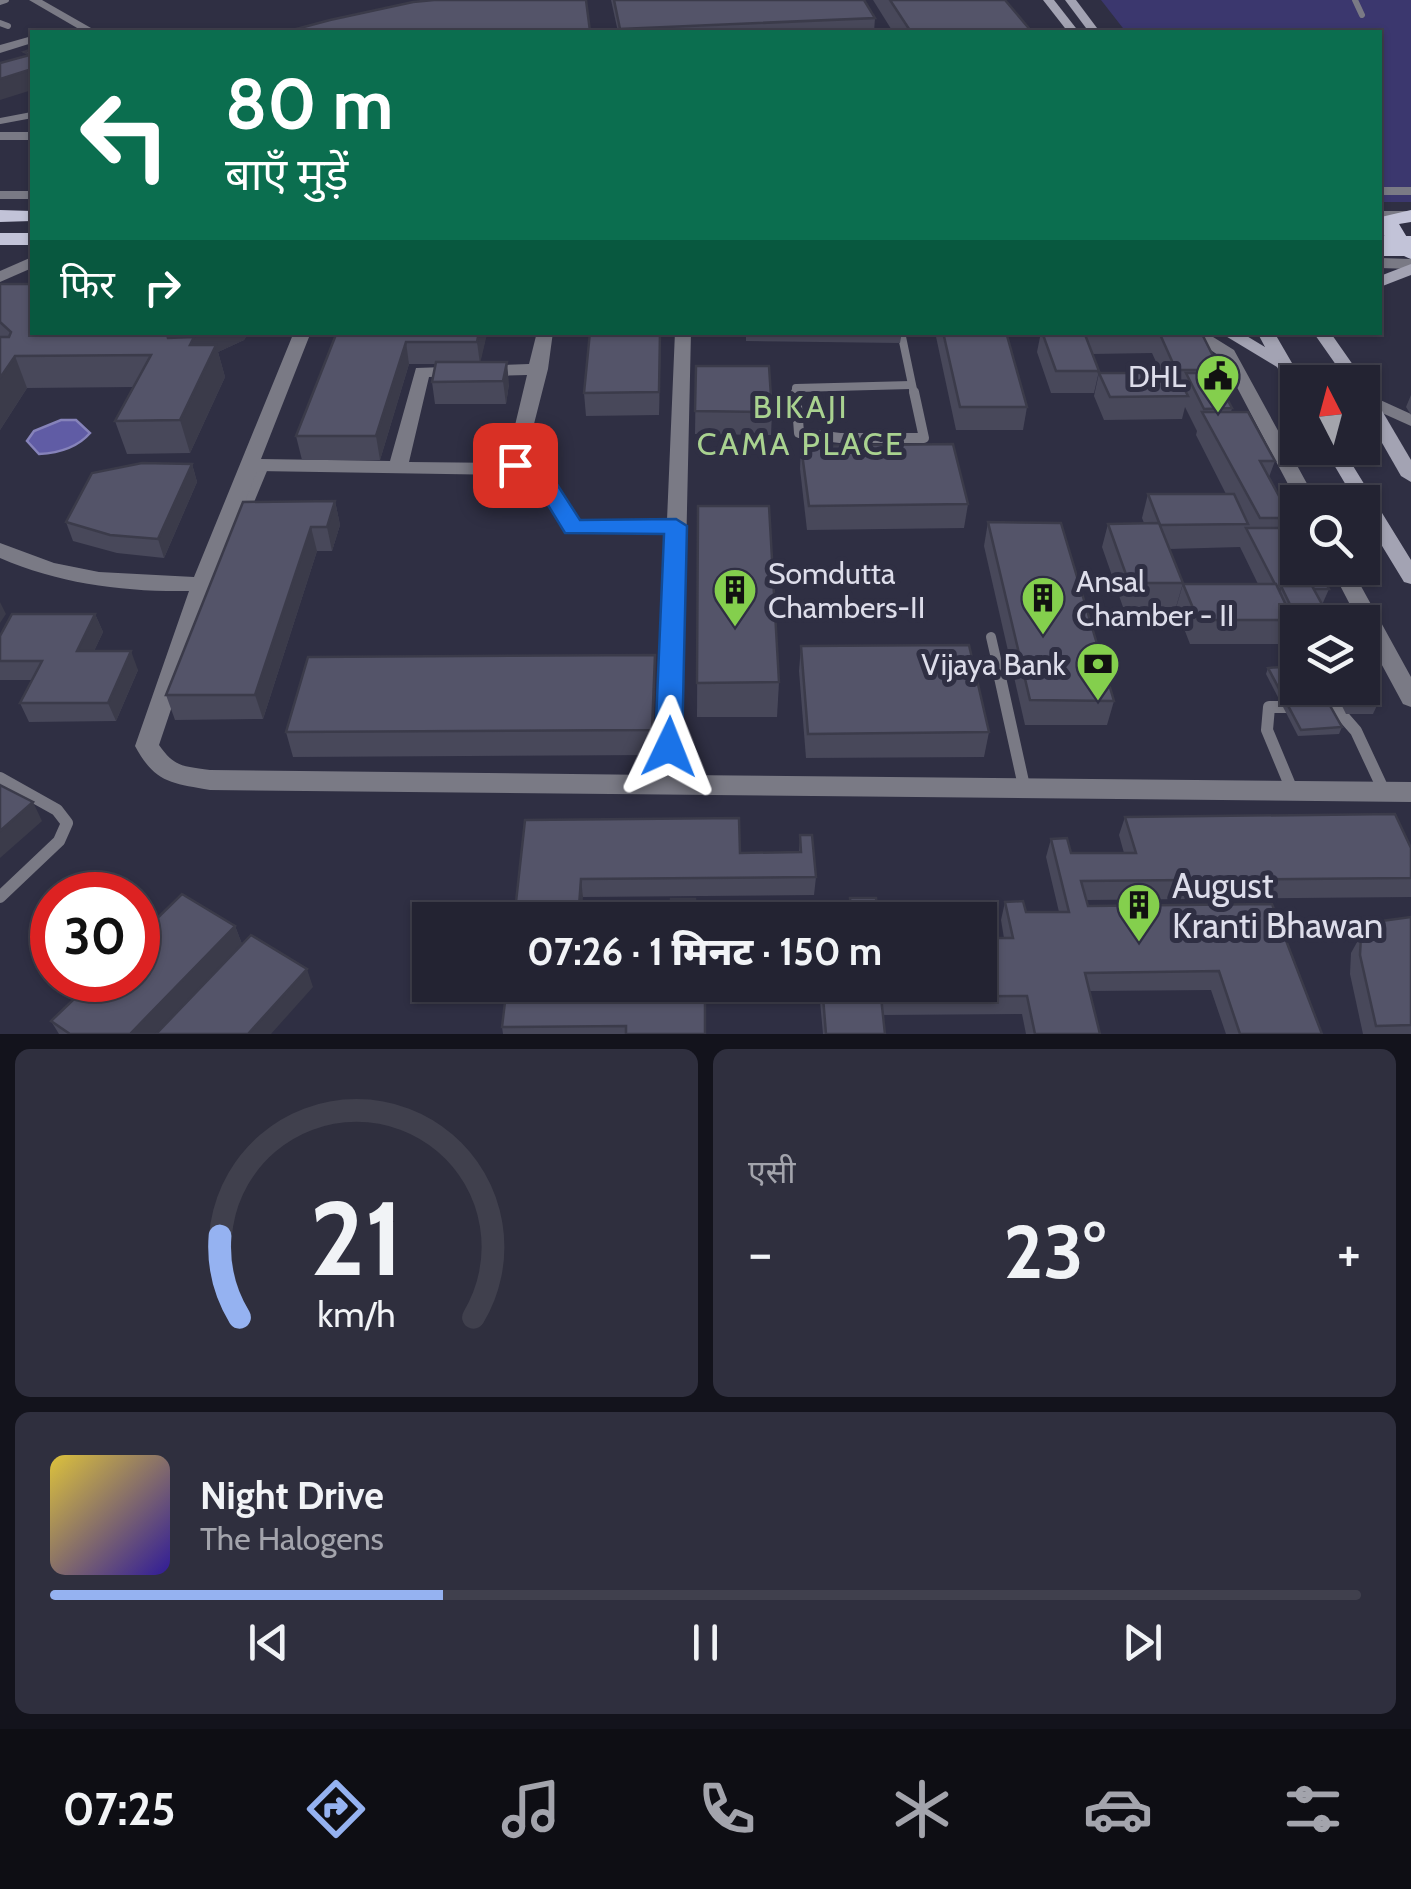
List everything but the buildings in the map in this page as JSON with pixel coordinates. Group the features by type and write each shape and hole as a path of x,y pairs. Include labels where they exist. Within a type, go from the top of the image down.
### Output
{"main road":[{"path":"1048,0 1072,30"},
{"path":"1070,0 1093,30"},
{"path":"5,216 30,212"},
{"path":"1411,216 1388,221 1398,242 1411,250"},
{"path":"1382,229 1411,229"},
{"path":"0,239 30,239"},
{"path":"1382,246 1411,250"},
{"path":"1382,281 1411,266"},
{"path":"1232,335 1283,364"},
{"path":"1266,335 1283,364"},
{"path":"1323,335 1343,365"},
{"path":"1338,358 1343,335"},
{"path":"1380,422 1411,476"},
{"path":"1343,465 1411,578"}],"street":[{"path":"34,0 89,30"},
{"path":"62,30 80,25"},
{"path":"0,48 30,40"},
{"path":"0,136 30,136"},
{"path":"1382,191 1411,191"},
{"path":"0,195 30,195"},
{"path":"1382,215 1411,216"},
{"path":"1382,262 1411,266"},
{"path":"0,276 30,264"},
{"path":"303,335 258,465 202,584 147,746 153,760 174,774 210,780 352,783 1411,792"},
{"path":"511,469 545,335"},
{"path":"668,784 683,335"},
{"path":"1197,335 1228,354 1298,485"},
{"path":"398,466 422,372 538,369"},
{"path":"1380,402 1411,421"},
{"path":"258,465 511,469 545,483 573,528 676,526"},
{"path":"0,550 93,581 135,586 202,584"},
{"path":"1351,585 1411,698"}],"lane":[{"path":"1355,0 1362,15"},
{"path":"0,122 30,115"},
{"path":"902,335 924,438 840,438 799,433 796,388 911,385"},
{"path":"239,526 258,465"},
{"path":"991,637 1024,786"},
{"path":"1292,790 1267,730 1270,707 1334,707 1356,731 1384,792"},
{"path":"0,778 57,810 67,823 59,841 0,897"}],"shaded area":[{"path":"1101,0 1411,0 1411,202 1382,202 1382,30 1124,30"},
{"path":"61,420 76,420 90,433 67,449 39,454 27,441 34,431"}],"place":[{"name":"DHL","path":"1218,414"},
{"name":"Somdutta Chambers-II","path":"735,628"},
{"name":"Ansal Chamber - II","path":"1043,636"},
{"name":"Vijaya Bank","path":"1098,702"},
{"name":"August Kranti Bhawan","path":"1139,943"}],"district":[{"name":"BIKAJI CAMA PLACE","path":"801,424"}],"route":[{"path":"515,465 511,469 545,483 573,528 676,526 669,747"}]}
